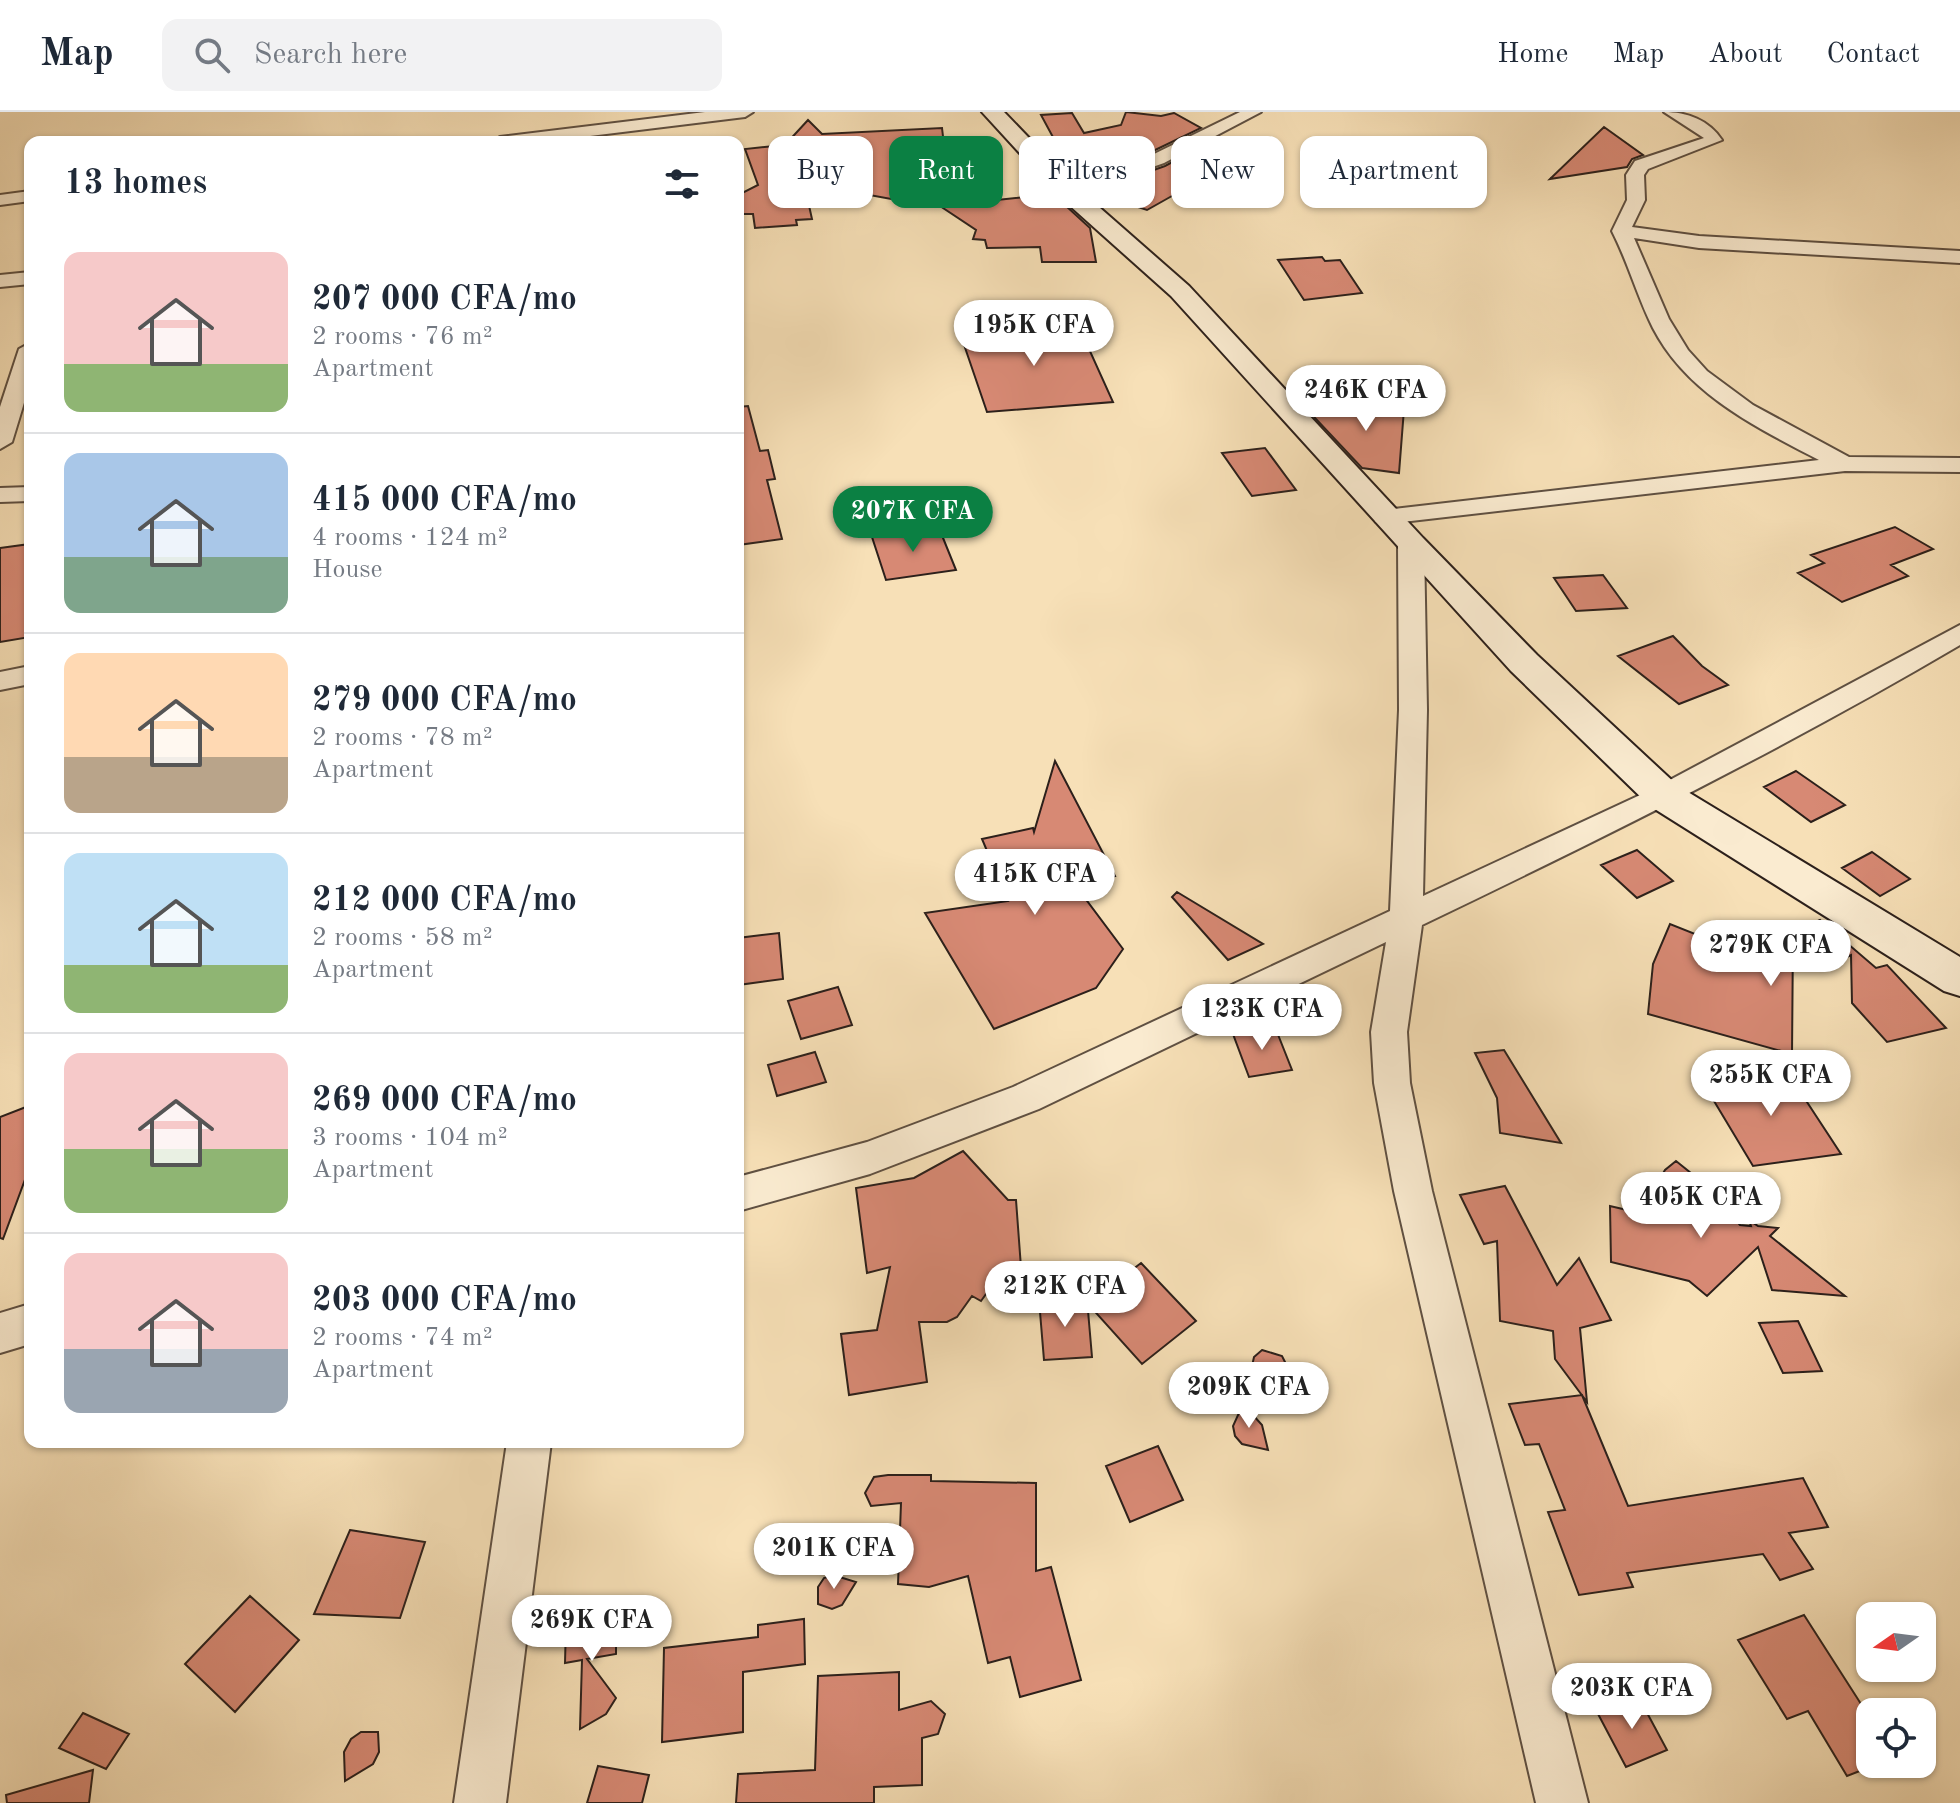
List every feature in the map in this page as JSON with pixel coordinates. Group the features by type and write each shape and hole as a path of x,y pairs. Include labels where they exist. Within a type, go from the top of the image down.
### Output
{"main road":[{"path":"992,112 1019,140"},
{"path":"1086,208 1180,291 1385,517 1524,663 1664,796 1960,979"}],"street":[{"path":"549,136 745,112"},
{"path":"1155,160 1253,112"},
{"path":"1672,112 1709,132 1714,140 1641,165 1635,175 1636,200 1621,231 1665,331 1683,357 1739,406 1845,464"},
{"path":"0,200 24,197"},
{"path":"1621,231 1699,242 1960,257"},
{"path":"0,281 24,279"},
{"path":"0,442 21,364"},
{"path":"1385,517 1845,464 1960,465"},
{"path":"0,495 24,494"},
{"path":"1411,545 1413,710 1406,919 1389,1032 1392,1083 1413,1191 1562,1803"},
{"path":"744,1192 870,1158 1026,1098 1664,796 1852,696 1960,633"},
{"path":"0,681 24,676"},
{"path":"0,1333 24,1326"},
{"path":"480,1803 528,1448"}],"building":[{"path":"1126,112 1161,116 1174,113 1201,128 1184,136 1171,136 1171,142 1155,150 1155,136 1052,136 1041,115 1072,113 1084,133 1121,125"},
{"path":"808,120 822,134 942,128 943,136 889,136 889,199 873,196 873,136 793,136"},
{"path":"1604,127 1643,155 1632,159 1627,167 1550,179"},
{"path":"768,147 768,208 810,208 812,219 796,220 797,225 755,228 753,214 744,214 744,192 758,185 745,149"},
{"path":"1171,163 1171,196 1155,206 1155,170"},
{"path":"1019,198 1019,208 1068,208 1090,228 1096,262 1042,262 1040,247 987,248 985,240 973,239 976,230 943,208 1003,208 1003,199"},
{"path":"1322,257 1325,261 1340,260 1362,293 1304,300 1278,260"},
{"path":"1065,325 1067,330 1080,329 1113,402 987,412 960,333"},
{"path":"1377,405 1404,409 1399,473 1362,468 1315,418 1311,407"},
{"path":"744,406 748,406 760,451 768,450 775,479 767,480 782,539 744,544"},
{"path":"1265,448 1296,490 1252,496 1222,453"},
{"path":"1895,527 1933,549 1891,565 1908,576 1842,602 1798,573 1824,563 1811,555"},
{"path":"939,528 956,570 886,580 872,537"},
{"path":"24,545 24,638 0,642 0,548"},
{"path":"1603,575 1627,608 1576,611 1554,578"},
{"path":"1673,636 1702,666 1728,685 1679,704 1618,656"},
{"path":"1055,761 1115,876 1076,886 1123,949 1096,988 994,1029 925,913 1008,901 982,839 1033,828 1034,832"},
{"path":"1796,771 1845,805 1811,822 1764,787"},
{"path":"1637,850 1673,881 1637,898 1601,865"},
{"path":"1872,852 1910,879 1880,896 1842,868"},
{"path":"1177,892 1263,944 1228,960 1172,897"},
{"path":"1820,920 1876,968 1887,965 1946,1028 1887,1042 1852,1003 1851,955 1825,967 1793,935 1792,1054 1648,1014 1653,964 1670,924 1745,954"},
{"path":"779,933 783,979 744,984 744,937"},
{"path":"838,987 852,1025 801,1039 788,1001"},
{"path":"1275,1027 1292,1070 1249,1077 1233,1034"},
{"path":"1504,1050 1561,1143 1500,1133 1497,1098 1475,1053"},
{"path":"815,1052 826,1082 777,1096 768,1065"},
{"path":"1786,1070 1841,1154 1753,1166 1702,1081"},
{"path":"24,1108 24,1182 3,1239 0,1238 0,1117"},
{"path":"963,1151 1008,1200 1016,1200 1022,1281 994,1283 981,1301 972,1296 957,1317 947,1322 919,1322 927,1382 849,1395 841,1334 877,1330 890,1267 867,1273 856,1188 914,1178"},
{"path":"1676,1161 1707,1186 1740,1225 1751,1226 1749,1220 1758,1226 1778,1228 1770,1236 1845,1296 1772,1290 1758,1247 1707,1296 1689,1281 1611,1262 1610,1206 1640,1213 1665,1170"},
{"path":"1505,1186 1557,1285 1579,1258 1611,1320 1580,1328 1587,1402 1555,1359 1553,1331 1500,1321 1497,1241 1484,1244 1460,1195"},
{"path":"1141,1263 1196,1321 1142,1364 1088,1304"},
{"path":"1087,1299 1092,1357 1044,1360 1039,1300"},
{"path":"1798,1321 1822,1371 1783,1373 1759,1323"},
{"path":"1262,1350 1282,1356 1287,1366 1285,1377 1277,1383 1248,1384 1254,1357"},
{"path":"1582,1395 1628,1506 1803,1478 1828,1527 1789,1533 1813,1569 1780,1580 1763,1554 1627,1573 1633,1587 1579,1595 1548,1512 1565,1510 1539,1444 1525,1445 1509,1404"},
{"path":"1243,1404 1262,1425 1268,1450 1242,1444 1235,1436 1233,1426"},
{"path":"1158,1446 1183,1500 1130,1522 1106,1466"},
{"path":"931,1475 931,1481 1036,1483 1036,1571 1051,1567 1081,1680 1020,1697 1010,1657 988,1663 968,1576 929,1587 898,1584 901,1503 871,1506 865,1493 874,1477"},
{"path":"350,1530 425,1542 400,1618 314,1614"},
{"path":"833,1575 856,1582 842,1605 832,1609 818,1604 818,1587 824,1578"},
{"path":"250,1596 299,1640 235,1712 185,1664"},
{"path":"1804,1615 1857,1698 1856,1772 1847,1776 1808,1711 1787,1719 1738,1640"},
{"path":"616,1616 616,1654 587,1659 616,1698 606,1714 580,1729 582,1660 565,1663 566,1624"},
{"path":"804,1619 805,1664 743,1672 743,1732 662,1742 664,1648 758,1637 758,1625"},
{"path":"899,1672 899,1710 931,1701 945,1714 938,1734 922,1738 922,1785 874,1787 874,1803 736,1803 738,1774 815,1770 818,1676"},
{"path":"1638,1696 1667,1750 1626,1767 1597,1712"},
{"path":"83,1713 129,1734 106,1769 59,1748"},
{"path":"361,1732 378,1732 379,1752 373,1764 345,1781 344,1752 351,1739"},
{"path":"598,1766 649,1775 642,1803 587,1803"},
{"path":"93,1770 89,1803 7,1803 6,1795"}]}
